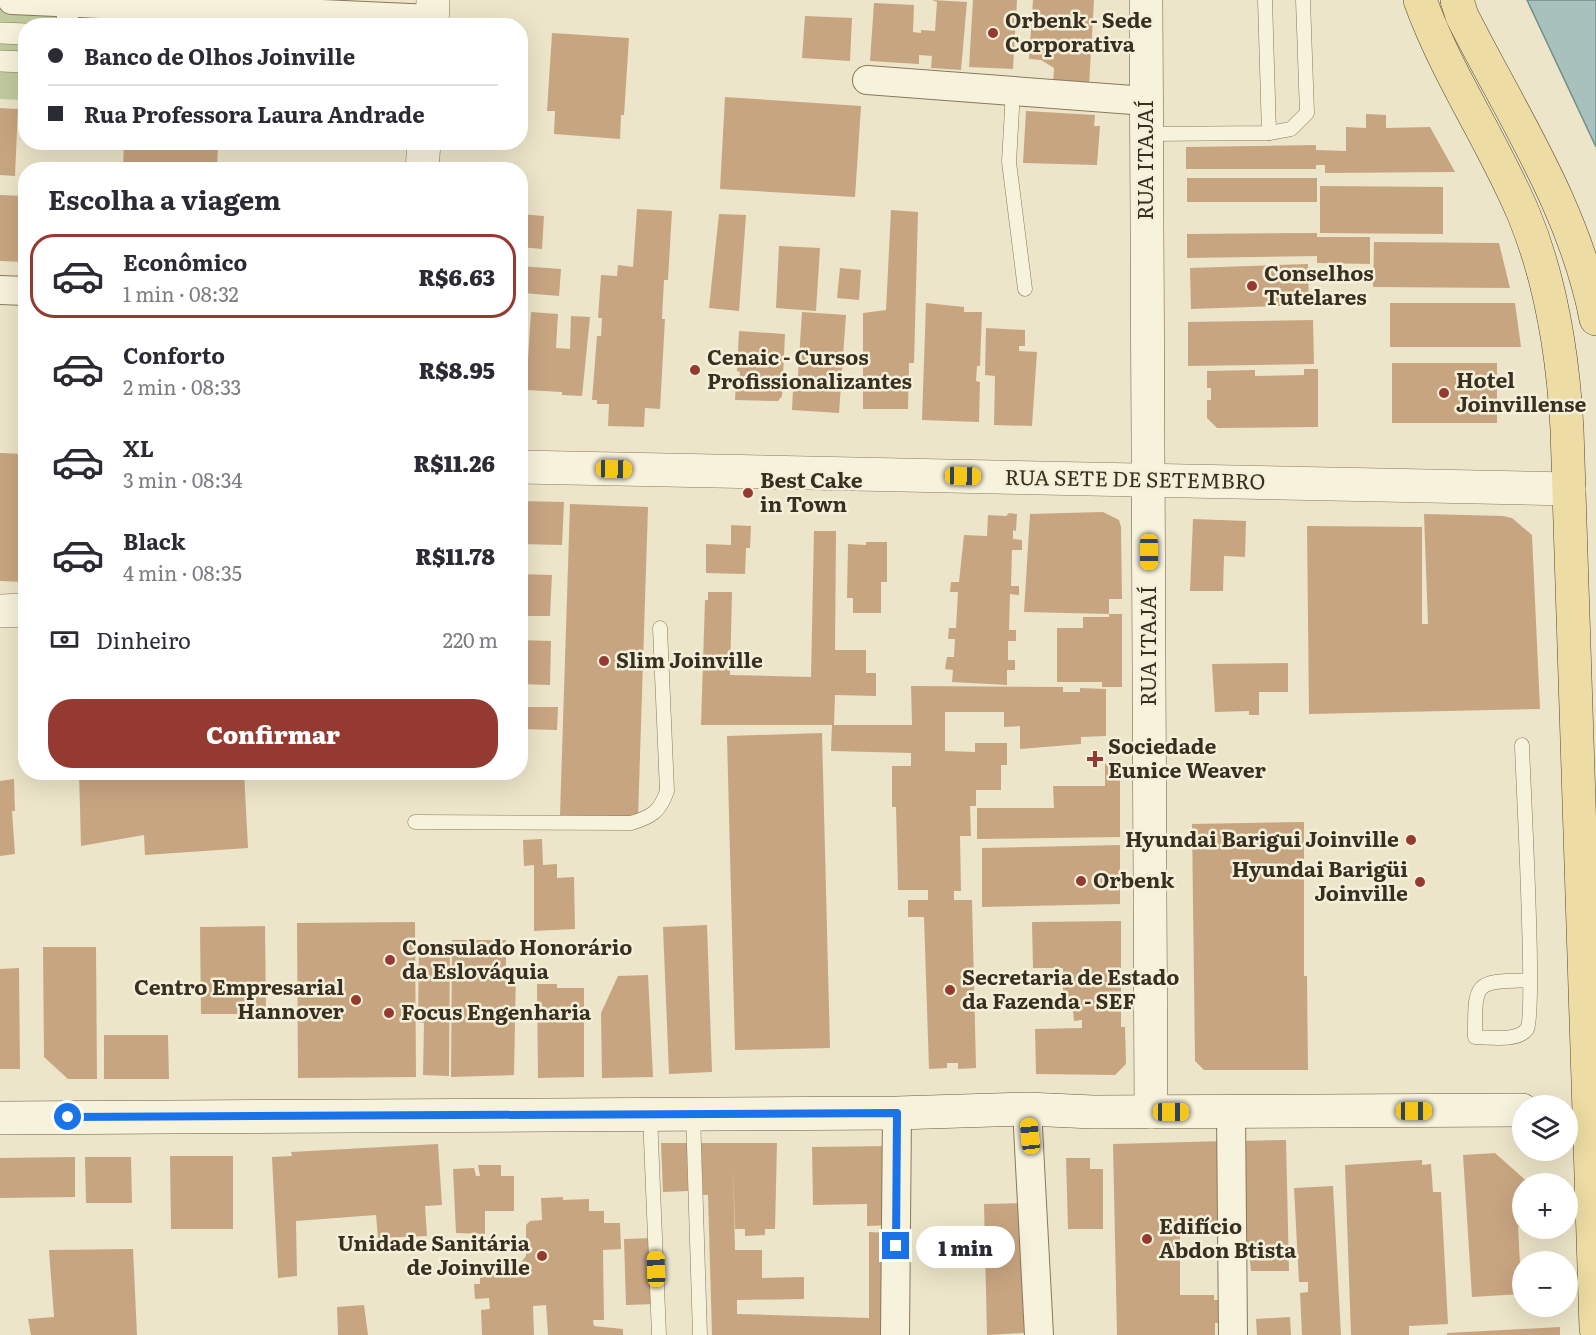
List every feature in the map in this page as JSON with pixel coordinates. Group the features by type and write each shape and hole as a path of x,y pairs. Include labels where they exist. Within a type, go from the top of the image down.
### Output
{"main road":[{"name":"RUA ITAJAÍ","path":"1146,0 1151,1112"},
{"path":"1596,319 1582,262 1568,222 1459,8 1425,14 1509,183 1540,258 1562,364 1583,491 1587,1113 1596,1329"},
{"name":"RUA SETE DE SETEMBRO","path":"528,467 1583,491"},
{"path":"0,611 18,610"},
{"path":"0,1118 897,1113 1027,1109 1151,1112 1512,1110"}],"street":[{"path":"12,0 67,14 222,18"},
{"path":"304,18 432,15"},
{"path":"0,33 18,34"},
{"path":"0,61 18,62"},
{"path":"867,80 1146,101"},
{"path":"0,290 18,291"},
{"path":"1027,1109 1039,1335"},
{"path":"1231,1111 1233,1335"},
{"path":"895,1335 897,1113"}],"lane":[{"path":"1265,0 1269,132"},
{"path":"1146,134 1269,132 1291,129 1308,113 1303,0"},
{"path":"1013,91 1009,162 1025,289"},
{"path":"415,822 631,823 649,818 661,808 667,791 660,628"},
{"path":"1522,745 1530,980 1530,1021 1526,1030 1516,1036 1474,1037 1474,999 1479,988 1489,982 1530,980"},
{"path":"693,1114 700,1335"},
{"path":"650,1115 659,1335"}],"green space":[{"path":"0,9 190,18 18,18 18,100 0,99"}],"water":[{"path":"1527,0 1596,0 1596,147"}],"building":[{"path":"932,0 967,2 961,70 931,68 932,56 919,55 919,64 870,61 874,3 914,5 913,32 921,33 921,30 935,31 937,2"},
{"name":"Orbenk - Sede Corporativa","path":"973,0 1017,0 1013,69 969,67"},
{"path":"1033,0 1094,0 1089,86 1053,84 1054,68 1041,60 1029,59"},
{"path":"805,16 852,18 850,61 802,58"},
{"path":"552,33 629,38 624,115 621,115 620,139 554,134 555,111 547,111"},
{"path":"725,97 861,106 855,197 720,189"},
{"path":"0,108 18,109 15,176 0,175"},
{"path":"1026,111 1095,115 1094,126 1100,126 1097,165 1023,163"},
{"path":"1366,114 1386,115 1386,128 1430,127 1455,172 1325,173 1325,165 1316,165 1316,169 1186,169 1186,147 1316,145 1316,150 1346,151 1346,127 1366,128"},
{"path":"124,150 218,150 217,162 123,162"},
{"path":"1187,178 1317,178 1317,202 1187,202"},
{"path":"1320,186 1443,187 1443,234 1320,233"},
{"path":"0,195 18,196 18,262 0,261"},
{"path":"637,209 672,211 668,280 664,280 662,319 665,319 660,409 645,408 644,427 608,426 609,404 597,404 597,400 592,400 597,336 601,336 602,318 598,318 601,275 617,276 618,265 633,267"},
{"path":"891,210 918,212 914,363 909,363 908,409 863,409 863,313 886,310"},
{"path":"719,214 746,215 739,311 709,308"},
{"path":"528,215 544,216 542,249 528,248"},
{"path":"1317,233 1317,237 1370,237 1370,264 1317,263 1317,256 1187,258 1187,234"},
{"path":"1374,242 1499,243 1510,288 1373,287"},
{"path":"779,246 820,248 816,311 776,308"},
{"path":"1308,264 1309,305 1191,309 1190,268"},
{"path":"528,267 561,269 559,296 528,293"},
{"path":"840,268 861,270 859,300 837,298"},
{"path":"926,303 964,307 964,312 982,312 980,366 977,366 976,381 980,382 979,422 922,420"},
{"path":"1390,303 1515,303 1521,347 1390,347"},
{"path":"531,312 558,314 556,348 570,349 571,316 590,317 582,396 562,395 562,392 528,390"},
{"path":"802,312 846,315 839,413 792,410 793,390 797,390"},
{"path":"1313,320 1314,364 1188,366 1188,322"},
{"path":"986,328 1025,330 1025,346 1019,346 1019,351 1037,352 1032,426 994,425 995,376 985,375"},
{"path":"739,331 785,334 782,396 778,401 735,400 736,382 739,383 740,372 737,371"},
{"name":"Hotel Joinvillense","path":"1392,363 1497,363 1497,423 1392,423"},
{"path":"1304,369 1318,369 1318,427 1217,428 1207,418 1207,400 1211,400 1211,388 1207,388 1207,371 1255,370 1255,376 1304,375"},
{"path":"0,453 18,454 18,582 0,581"},
{"path":"528,501 564,502 562,545 528,544"},
{"name":"Slim Joinville","path":"570,504 648,507 638,818 560,815"},
{"path":"1103,512 1119,520 1121,527 1122,599 1109,599 1109,614 1024,612 1030,514"},
{"path":"1009,513 1017,514 1013,539 1022,540 1022,550 1012,550 1011,586 1019,586 1019,595 1010,594 1009,630 1016,630 1016,641 1008,641 1008,660 1015,660 1015,670 1007,670 1007,685 952,682 953,670 945,669 947,657 954,657 955,639 948,639 949,628 956,628 958,592 950,592 951,582 959,582 964,535 987,536 988,515 1006,516"},
{"path":"1424,514 1503,516 1512,518 1532,535 1540,709 1309,714 1307,526 1422,527 1422,624 1428,624"},
{"path":"1193,519 1246,521 1245,557 1224,556 1223,591 1190,591"},
{"path":"731,525 751,526 750,548 746,548 745,574 706,573 706,544 731,545"},
{"path":"814,531 836,531 835,650 866,650 866,673 876,673 876,696 835,695 834,725 912,725 911,686 1063,687 1063,692 1080,692 1080,688 1106,689 1106,736 1081,737 1081,744 1020,749 1020,726 1004,727 1004,712 945,712 945,751 975,752 975,743 1007,743 1007,765 1001,765 1001,790 976,790 976,806 970,806 971,836 960,836 961,891 954,891 954,900 972,900 976,1068 958,1069 958,1063 947,1063 947,1068 929,1069 924,917 908,917 908,900 928,900 928,890 898,890 896,807 892,807 892,766 911,766 911,753 831,751 832,725 701,725 705,600 708,600 708,592 732,592 730,675 811,677"},
{"path":"866,542 887,542 887,582 881,582 881,613 853,613 853,598 847,598 848,544 866,545"},
{"path":"528,574 552,575 550,616 528,616"},
{"path":"1109,614 1122,614 1122,687 1102,687 1102,682 1057,682 1057,628 1083,628 1083,617 1109,617"},
{"path":"528,640 551,641 550,685 528,684"},
{"path":"1288,663 1288,692 1259,692 1259,715 1249,715 1249,711 1215,712 1212,664"},
{"path":"528,707 558,707 557,730 528,729"},
{"path":"822,733 830,1048 735,1050 727,736"},
{"path":"1105,764 1120,764 1120,837 977,839 977,808 1054,808 1053,786 1105,786"},
{"path":"14,779 15,811 12,811 15,854 0,856 0,781"},
{"path":"79,780 244,780 248,848 145,855 144,835 81,846"},
{"path":"1304,822 1304,976 1307,976 1308,1070 1204,1070 1195,1061 1192,824"},
{"path":"542,839 543,865 557,864 557,878 574,877 575,929 534,931 534,865 524,866 523,840"},
{"path":"1120,845 1120,904 982,907 982,848"},
{"path":"1121,921 1121,1027 1125,1027 1126,1064 1115,1075 1036,1074 1035,1029 1082,1028 1082,1020 1074,1021 1073,1010 1063,1010 1063,968 1033,968 1032,922"},
{"name":"Centro Empresarial Hannover","path":"415,922 416,1077 298,1078 297,923"},
{"path":"707,925 712,1072 669,1074 663,927"},
{"path":"265,926 266,1014 201,1014 200,927"},
{"path":"452,940 506,940 506,969 516,969 514,1075 451,1077"},
{"path":"419,943 450,943 449,1076 423,1075 424,1023 418,1023"},
{"path":"43,947 96,947 97,1079 68,1079 44,1057"},
{"path":"19,968 20,1069 0,1069 0,969"},
{"path":"648,975 653,1077 602,1078 601,1013 618,976"},
{"path":"537,984 557,984 557,988 584,988 584,1077 538,1078"},
{"path":"104,1035 168,1035 169,1079 104,1079"},
{"path":"1286,1140 1289,1271 1251,1271 1249,1253 1237,1254 1236,1141"},
{"name":"Edifício Abdon Btista","path":"1226,1141 1228,1222 1180,1223 1180,1295 1214,1295 1214,1300 1220,1300 1221,1323 1215,1323 1215,1335 1117,1335 1113,1144"},
{"path":"661,1143 687,1143 688,1191 663,1192"},
{"path":"701,1143 777,1143 775,1229 765,1229 765,1235 745,1236 745,1229 735,1229 733,1165 735,1250 762,1250 762,1278 804,1277 804,1299 737,1300 737,1314 869,1318 869,1232 891,1233 891,1335 712,1335 708,1195 703,1195"},
{"path":"438,1144 442,1205 425,1206 427,1236 378,1238 376,1215 296,1221 297,1276 278,1278 272,1157 292,1156 291,1152"},
{"path":"891,1146 892,1225 867,1226 867,1204 813,1205 812,1147"},
{"path":"1495,1153 1518,1173 1512,1173 1512,1239 1519,1239 1519,1251 1512,1251 1512,1295 1472,1297 1463,1155"},
{"path":"170,1156 233,1156 233,1229 171,1229"},
{"path":"75,1157 75,1197 0,1198 0,1158"},
{"path":"85,1157 131,1157 132,1203 86,1203"},
{"path":"1066,1158 1090,1158 1090,1169 1103,1169 1103,1229 1068,1229"},
{"path":"1422,1160 1422,1165 1431,1164 1433,1192 1441,1192 1448,1324 1409,1326 1409,1335 1351,1335 1345,1165"},
{"path":"478,1165 501,1165 501,1176 514,1176 514,1211 485,1211 485,1234 456,1233 453,1169 474,1168 476,1176 480,1176"},
{"path":"1333,1186 1341,1335 1302,1335 1300,1293 1308,1292 1308,1282 1299,1282 1294,1188"},
{"path":"563,1197 563,1200 589,1199 589,1211 604,1211 604,1223 620,1223 621,1249 603,1250 604,1320 593,1320 594,1326 623,1329 623,1335 548,1335 546,1305 533,1306 534,1335 482,1335 481,1310 490,1309 489,1298 475,1299 474,1284 480,1284 480,1271 516,1269 526,1256 526,1225 530,1221 542,1220 541,1198"},
{"path":"1030,1203 1023,1290 1024,1333 987,1335 984,1204"},
{"path":"653,1238 655,1304 626,1305 624,1239"},
{"path":"133,1249 137,1335 31,1335 28,1319 54,1317 49,1250"},
{"path":"364,1305 368,1335 338,1335 337,1307"},
{"path":"1290,1317 1291,1335 1257,1335 1256,1319"},
{"path":"1560,1327 1560,1335 1447,1335 1447,1333"}],"place":[{"name":"Orbenk - Sede Corporativa","path":"993,33"},
{"name":"Conselhos Tutelares","path":"1252,286"},
{"name":"Cenaic - Cursos Profissionalizantes","path":"695,370"},
{"name":"Hotel Joinvillense","path":"1444,393"},
{"name":"Best Cake in Town","path":"748,493"},
{"name":"Slim Joinville","path":"604,661"},
{"name":"Sociedade Eunice Weaver","path":"1095,759"},
{"name":"Hyundai Barigui Joinville","path":"1411,840"},
{"name":"Orbenk","path":"1081,881"},
{"name":"Hyundai Barigüi Joinville","path":"1420,882"},
{"name":"Consulado Honorário da Eslováquia","path":"390,960"},
{"name":"Secretaria de Estado da Fazenda - SEF","path":"950,990"},
{"name":"Centro Empresarial Hannover","path":"356,1000"},
{"name":"Focus Engenharia","path":"389,1013"},
{"name":"Edifício Abdon Btista","path":"1147,1239"},
{"name":"Unidade Sanitária de Joinville","path":"542,1256"}],"route":[{"path":"68,1117 897,1113 896,1246"}]}
